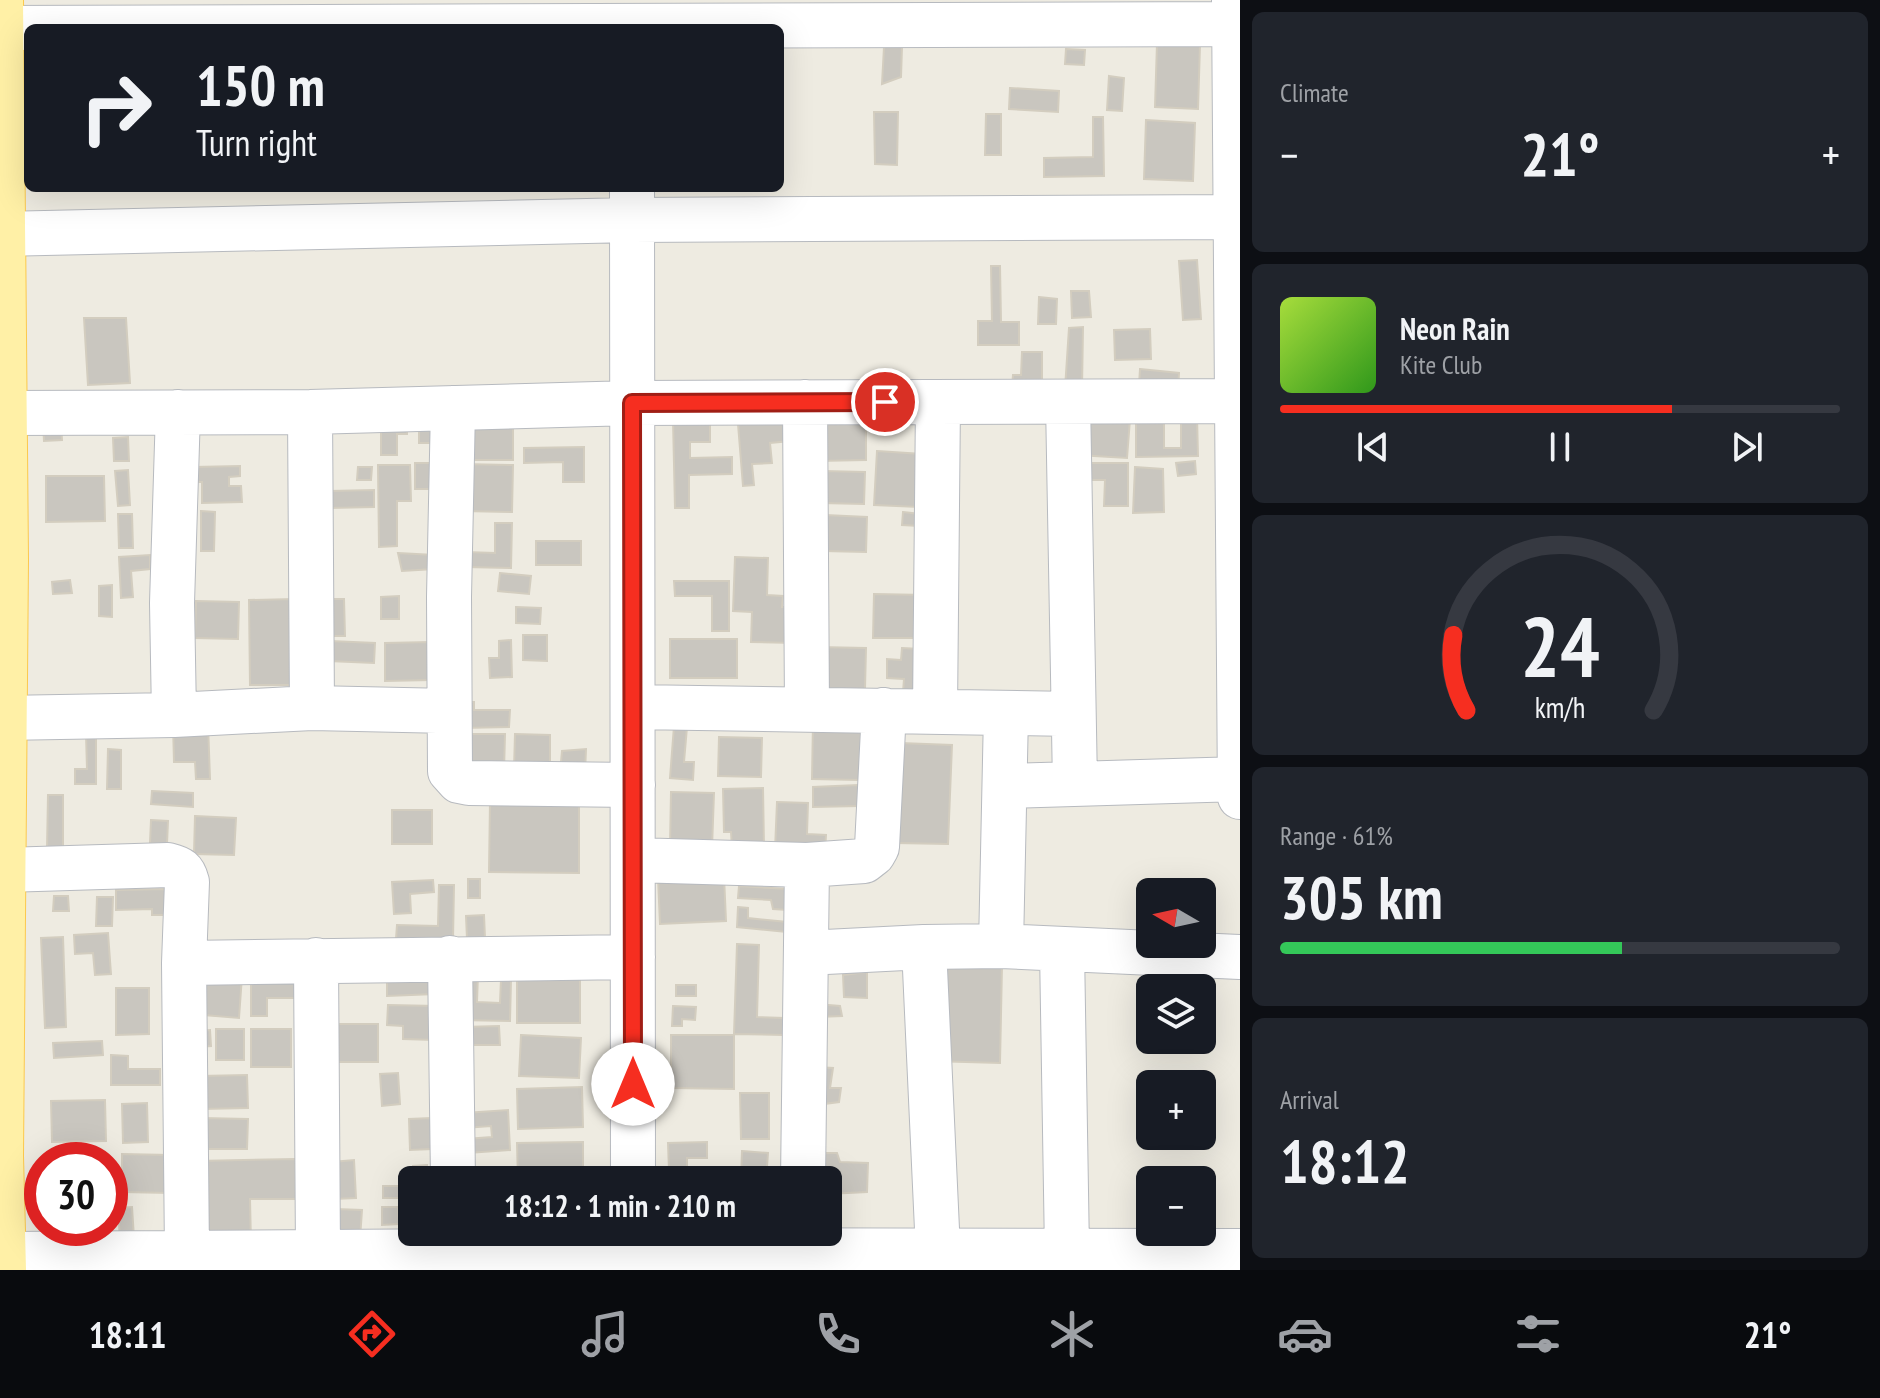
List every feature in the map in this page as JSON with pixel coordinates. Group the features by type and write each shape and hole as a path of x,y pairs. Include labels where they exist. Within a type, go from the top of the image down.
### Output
{"main road":[{"path":"1,35 4,413 0,1156 4,1262"}],"street":[{"path":"180,0 180,24"},
{"path":"209,24 317,13 631,18 934,12 1236,16 1240,797"},
{"path":"1,35 24,34"},
{"path":"1,235 632,204 1238,217"},
{"path":"632,204 633,1166"},
{"path":"4,413 310,412 632,403 1238,401"},
{"path":"805,402 807,709"},
{"path":"935,712 938,402"},
{"path":"1068,402 1075,784"},
{"path":"453,408 449,597 450,771 459,781 633,785"},
{"path":"174,715 172,603 178,412"},
{"path":"310,412 312,708"},
{"path":"633,707 1073,714"},
{"path":"3,730 174,715 312,708 449,711"},
{"path":"633,860 807,865 864,861 877,847 884,710"},
{"path":"1001,946 1006,714"},
{"path":"1005,786 1240,779"},
{"path":"3,847 168,865 184,873 187,882 184,963 187,1253"},
{"path":"803,1166 807,865"},
{"path":"806,953 1001,946 1240,957"},
{"path":"924,947 938,1251"},
{"path":"1062,949 1067,1251"},
{"path":"184,963 633,957"},
{"path":"450,958 453,1166"},
{"path":"316,960 318,1252"},
{"path":"842,1244 938,1251 1240,1251"},
{"path":"4,1262 187,1253 318,1252 400,1246"},
{"path":"534,1246 634,1251 718,1246"}],"building":[{"path":"1157,43 1200,45 1198,109 1155,107"},
{"path":"884,47 902,47 901,77 882,84"},
{"path":"1066,49 1085,50 1084,65 1065,64"},
{"path":"1109,76 1124,78 1122,111 1107,110"},
{"path":"1010,88 1059,91 1058,112 1009,109"},
{"path":"874,112 898,112 897,165 875,164"},
{"path":"986,114 1001,114 1001,155 985,155"},
{"path":"1093,117 1103,117 1104,176 1044,177 1044,158 1093,157"},
{"path":"1146,120 1195,123 1193,181 1144,179"},
{"path":"1197,260 1201,319 1183,320 1179,261"},
{"path":"991,266 1000,266 1001,322 1019,322 1019,345 978,345 978,321 992,321"},
{"path":"1071,291 1089,291 1091,317 1072,318"},
{"path":"1039,297 1057,299 1056,324 1038,324"},
{"path":"84,318 126,318 130,383 88,385"},
{"path":"1083,327 1082,388 1065,389 1069,328"},
{"path":"1150,329 1151,359 1115,360 1114,330"},
{"path":"1022,352 1042,352 1042,388 1012,387 1013,375 1021,375"},
{"path":"1140,369 1179,373 1178,389 1139,385"},
{"path":"1080,416 1130,419 1127,458 1078,455"},
{"path":"1197,416 1198,456 1136,457 1136,418 1164,417 1164,448 1181,448 1181,417"},
{"path":"458,418 513,418 513,460 459,460"},
{"path":"710,419 710,442 690,442 690,458 732,457 732,474 689,475 689,508 675,508 673,420"},
{"path":"817,419 866,419 866,460 817,461"},
{"path":"788,420 790,441 770,443 772,463 752,464 754,485 743,486 738,424"},
{"path":"381,421 407,421 407,434 397,434 397,455 381,455"},
{"path":"61,423 62,440 44,441 43,424"},
{"path":"419,423 434,423 434,443 419,443"},
{"path":"128,437 129,461 114,461 113,438"},
{"path":"584,447 584,482 563,482 563,462 524,463 524,448"},
{"path":"877,451 922,454 919,507 874,505"},
{"path":"1195,461 1196,474 1178,476 1176,463"},
{"path":"415,463 431,463 431,489 415,489"},
{"path":"1083,463 1128,463 1128,506 1104,506 1105,480 1083,480"},
{"path":"461,464 513,465 512,512 463,511"},
{"path":"378,465 410,465 411,501 397,501 397,546 379,547"},
{"path":"240,466 240,476 229,477 229,486 241,486 242,502 202,503 202,482 195,482 194,467"},
{"path":"358,467 372,467 371,480 357,480"},
{"path":"1135,467 1163,469 1164,512 1133,513"},
{"path":"128,470 130,505 118,506 115,471"},
{"path":"822,471 865,472 864,504 821,503"},
{"path":"46,476 104,476 105,521 46,522"},
{"path":"374,490 374,507 330,508 330,491"},
{"path":"201,511 215,512 214,551 201,551"},
{"path":"903,512 920,514 919,526 902,525"},
{"path":"118,514 132,514 133,548 119,548"},
{"path":"825,515 867,517 866,552 824,551"},
{"path":"495,523 512,523 511,568 466,567 466,552 495,553"},
{"path":"536,541 581,541 581,565 536,565"},
{"path":"398,553 434,555 434,569 402,571"},
{"path":"150,555 150,569 131,571 133,597 121,598 119,557"},
{"path":"735,557 768,558 767,595 783,596 782,607 796,607 795,643 751,642 752,612 733,611"},
{"path":"500,573 531,576 529,594 498,591"},
{"path":"70,580 72,593 53,594 52,582"},
{"path":"674,581 729,581 729,631 712,631 712,596 675,596"},
{"path":"112,585 112,617 99,616 99,586"},
{"path":"874,594 926,595 925,638 873,638"},
{"path":"399,596 399,619 381,619 381,597"},
{"path":"294,599 295,685 250,685 249,600"},
{"path":"327,599 344,599 345,636 328,636"},
{"path":"196,601 239,602 238,639 195,638"},
{"path":"516,607 541,608 540,624 516,623"},
{"path":"523,635 547,635 547,661 523,660"},
{"path":"670,639 737,639 737,678 670,678"},
{"path":"511,640 512,677 490,678 489,658 499,658 499,641"},
{"path":"330,641 375,643 374,663 329,661"},
{"path":"431,642 431,680 385,681 385,643"},
{"path":"818,647 866,648 865,689 817,688"},
{"path":"902,648 920,649 919,693 903,692 904,679 887,678 887,659 901,660"},
{"path":"462,702 474,702 474,710 510,710 509,727 462,728"},
{"path":"813,722 861,723 859,780 812,779"},
{"path":"208,724 210,779 196,779 195,762 174,762 173,725"},
{"path":"674,726 687,727 684,762 694,762 693,780 670,778"},
{"path":"86,734 96,734 96,784 75,784 75,769 87,769"},
{"path":"465,734 505,734 504,771 464,770"},
{"path":"515,734 550,735 550,767 514,769"},
{"path":"719,737 762,738 761,777 718,776"},
{"path":"900,743 952,745 948,844 896,843"},
{"path":"108,749 121,750 121,789 107,789"},
{"path":"586,749 585,773 560,773 562,751"},
{"path":"858,785 859,806 813,807 813,787"},
{"path":"763,788 764,848 732,848 731,832 724,832 723,789"},
{"path":"152,791 193,793 193,807 151,804"},
{"path":"671,792 714,793 712,848 670,847"},
{"path":"48,795 63,795 63,850 47,850"},
{"path":"490,802 579,803 579,873 489,872"},
{"path":"777,802 808,803 807,834 826,835 825,852 775,850"},
{"path":"392,810 432,810 432,844 392,844"},
{"path":"195,816 236,818 234,855 194,854"},
{"path":"151,820 168,821 167,844 150,843"},
{"path":"724,876 726,921 660,924 658,878"},
{"path":"468,879 480,879 480,898 468,898"},
{"path":"433,880 434,892 410,894 411,913 394,914 392,882"},
{"path":"439,885 454,885 453,940 396,939 397,925 438,926"},
{"path":"739,886 789,889 788,910 773,909 771,900 738,898"},
{"path":"167,889 168,915 152,915 152,909 116,910 116,890"},
{"path":"54,896 68,896 69,911 53,911"},
{"path":"97,897 113,897 112,926 96,926"},
{"path":"738,907 748,908 748,918 787,922 786,932 737,927"},
{"path":"484,915 485,938 467,939 466,916"},
{"path":"108,933 111,974 95,975 93,953 75,954 74,935"},
{"path":"63,937 66,1027 45,1028 41,938"},
{"path":"737,944 759,945 757,1017 784,1018 783,1035 734,1034"},
{"path":"1002,966 1000,1063 931,1061 931,968"},
{"path":"867,972 867,998 844,997 843,975"},
{"path":"195,973 242,976 239,1018 192,1014"},
{"path":"461,973 478,974 477,1002 500,1003 501,979 511,980 510,1021 459,1020"},
{"path":"517,976 580,976 580,1023 517,1023"},
{"path":"434,978 435,994 387,996 387,979"},
{"path":"251,982 298,982 298,998 267,998 267,1016 251,1016"},
{"path":"676,985 696,985 696,996 676,996"},
{"path":"116,988 149,988 149,1034 116,1035"},
{"path":"816,1004 840,1006 842,1016 817,1017"},
{"path":"388,1005 437,1006 435,1040 403,1039 403,1026 387,1025"},
{"path":"673,1006 696,1007 695,1020 682,1019 682,1026 672,1026"},
{"path":"330,1024 378,1024 378,1062 330,1062"},
{"path":"499,1026 500,1045 463,1045 463,1027"},
{"path":"216,1029 244,1029 244,1060 216,1060"},
{"path":"251,1029 291,1029 291,1067 251,1067"},
{"path":"210,1030 211,1046 198,1047 197,1031"},
{"path":"521,1035 581,1038 579,1078 519,1076"},
{"path":"671,1035 734,1035 734,1089 671,1088"},
{"path":"102,1041 103,1055 54,1058 53,1043"},
{"path":"111,1055 128,1056 128,1069 160,1069 160,1085 111,1085"},
{"path":"816,1067 833,1068 830,1088 841,1088 839,1102 816,1105"},
{"path":"398,1073 400,1104 382,1106 380,1074"},
{"path":"247,1075 248,1108 201,1109 200,1076"},
{"path":"582,1087 583,1127 518,1129 517,1089"},
{"path":"740,1093 769,1093 769,1139 741,1139"},
{"path":"105,1100 106,1141 52,1142 51,1101"},
{"path":"147,1103 148,1142 123,1142 122,1104"},
{"path":"508,1110 510,1150 468,1153 466,1139 492,1137 491,1126 465,1128 465,1113"},
{"path":"202,1118 248,1119 247,1149 202,1149"},
{"path":"431,1118 432,1149 410,1150 409,1119"},
{"path":"583,1142 583,1166 518,1166 517,1143"},
{"path":"707,1142 707,1158 687,1158 687,1166 669,1166 668,1143"},
{"path":"742,1151 768,1153 767,1166 741,1166"},
{"path":"813,1153 837,1153 840,1162 868,1163 867,1192 842,1193 842,1166 814,1166"},
{"path":"128,1154 170,1155 170,1193 128,1192"},
{"path":"295,1159 296,1199 250,1199 251,1244 198,1245 196,1161"},
{"path":"354,1160 356,1198 334,1199 332,1162"},
{"path":"383,1186 398,1186 398,1198 383,1198"},
{"path":"128,1207 132,1207 134,1238 128,1239"},
{"path":"382,1207 398,1207 398,1224 382,1225"},
{"path":"335,1209 362,1210 360,1239 334,1237"}],"route":[{"path":"633,1084 632,403 885,402"}]}
